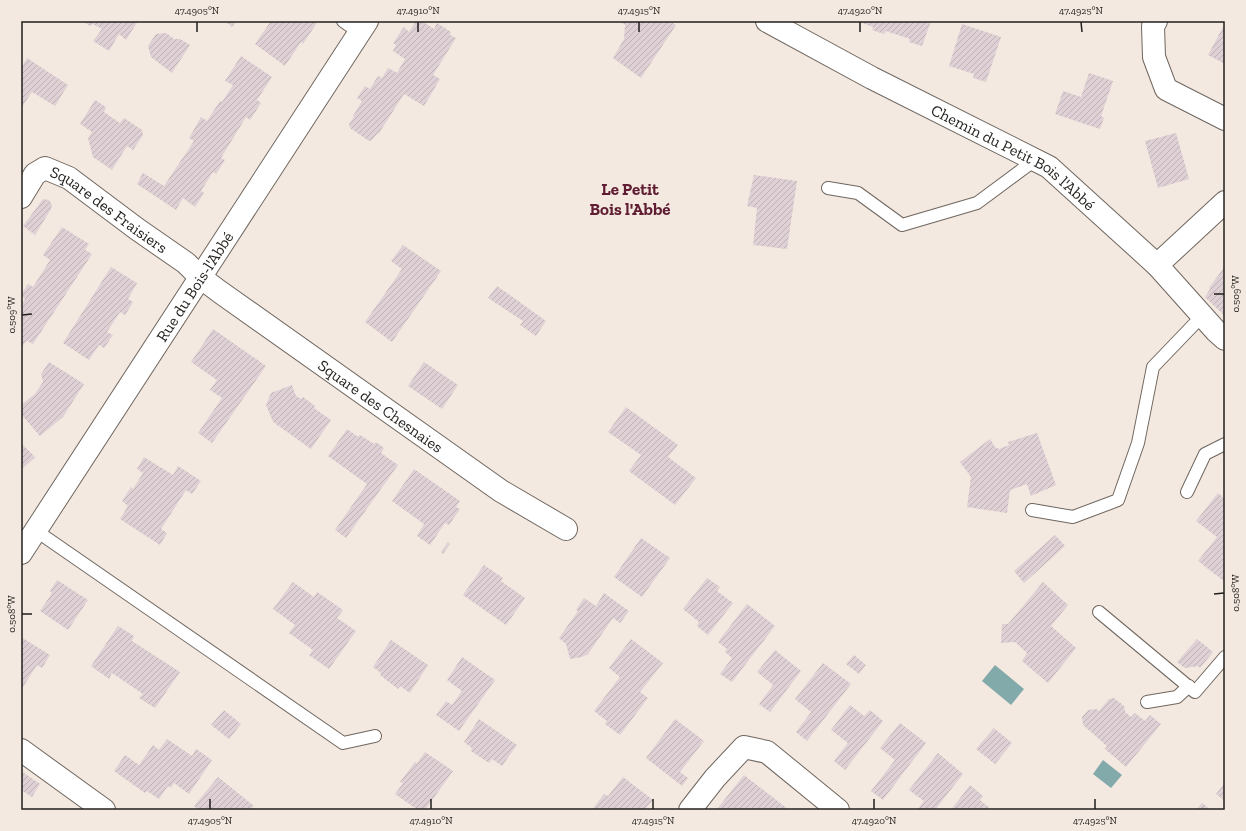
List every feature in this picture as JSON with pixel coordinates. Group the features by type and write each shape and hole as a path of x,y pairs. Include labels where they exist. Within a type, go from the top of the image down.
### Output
{"street":[{"name":"Chemin du Petit Bois l'Abbé","path":"768,21 872,78 1049,167 1157,265 1202,316 1225,339"},
{"path":"1156,21 1153,26 1154,57 1166,89 1225,119"},
{"name":"Rue du Bois-l'Abbé","path":"21,553 200,277 215,257 357,25"},
{"name":"Square des Fraisiers","path":"21,197 36,174 45,168 69,178 137,229 186,263 200,277"},
{"path":"1157,265 1225,202"},
{"name":"Square des Chesnaies","path":"200,277 501,491 566,529"},
{"path":"690,810 715,778 744,747 767,752 838,810"},
{"path":"21,750 104,810"}],"lane":[{"path":"828,188 858,194 902,225 977,203 1035,160"},
{"path":"1032,510 1073,517 1118,500 1138,444 1153,367 1202,316"},
{"path":"1187,492 1205,454 1225,444"},
{"path":"35,530 343,742 375,736"},
{"path":"1099,612 1195,692 1225,657"},
{"path":"1147,702 1177,697 1189,686"}],"water":[{"path":"995,665 1024,689 1011,705 982,681"},
{"path":"1103,760 1122,775 1111,788 1093,774"}],"building":[{"path":"82,21 138,21 126,40 119,34 109,51 93,41 102,29 93,24 90,26"},
{"path":"225,21 236,21 232,27"},
{"path":"271,21 318,21 303,44 301,42 285,66 255,44"},
{"path":"416,21 422,21 434,29 437,23 451,32 450,35 456,38 433,75 440,79 424,106 404,94 379,133 369,141 350,128 349,124 362,101 357,98 365,86 370,89 378,76 382,78 388,68 397,73 405,59 393,51 396,45 393,43 404,27 409,32"},
{"path":"619,21 669,21 676,25 641,78 613,58 624,39 625,25"},
{"path":"857,21 931,21 922,46 909,42 910,39 886,31 884,34 872,30 873,27"},
{"path":"962,24 1001,37 986,82 973,78 974,74 949,66"},
{"path":"1223,27 1225,28 1225,64 1208,55"},
{"path":"166,33 174,39 180,39 190,45 172,73 151,57 148,46 156,34"},
{"path":"241,56 272,77 257,100 261,103 250,120 246,117 221,158 225,160 216,174 213,172 201,191 204,193 195,207 183,198 176,210 137,184 143,173 164,186 194,141 189,138 201,117 207,121 233,85 225,81"},
{"path":"27,58 68,85 55,106 32,92 22,107 21,106 21,68"},
{"path":"1089,73 1113,81 1101,116 1104,118 1100,129 1055,114 1063,91 1081,97"},
{"path":"95,100 106,107 104,112 120,123 124,118 142,130 143,135 133,150 127,146 112,170 93,157 88,138 92,132 80,124"},
{"path":"1176,133 1189,179 1158,188 1145,141"},
{"path":"754,175 797,181 787,249 753,245 757,208 747,206"},
{"path":"43,199 49,200 52,205 35,235 23,226"},
{"path":"62,227 89,244 85,250 92,254 33,344 27,341 21,347 21,305 25,299 21,295 28,284 33,287 50,260 43,255"},
{"path":"403,245 441,271 392,342 365,322 402,269 391,261"},
{"path":"1225,266 1225,316 1205,297 1210,289 1209,288"},
{"path":"111,267 137,283 128,299 133,302 125,315 120,312 107,332 113,335 104,348 99,345 89,360 63,343"},
{"path":"497,286 546,321 536,336 520,325 523,321 488,298"},
{"path":"213,329 266,366 212,443 198,433 222,398 210,390 217,380 191,362"},
{"path":"49,362 84,384 63,417 40,436 21,414 21,405 35,394 43,382 41,374"},
{"path":"424,362 458,385 442,409 408,386"},
{"path":"292,385 296,396 301,399 303,397 315,406 314,408 331,420 311,449 273,422 266,405 271,393"},
{"path":"626,407 678,445 668,457 696,478 675,505 629,471 641,455 608,432"},
{"path":"347,429 358,437 360,435 374,444 376,442 384,448 381,453 398,465 346,538 335,530 367,484 328,456"},
{"path":"1037,433 1056,485 1031,496 1027,484 1010,490 1007,513 967,507 971,477 960,462 990,439 995,447 999,449 1009,445 1008,442"},
{"path":"21,443 35,457 21,470"},
{"path":"144,457 173,475 178,466 201,481 192,494 186,490 161,529 167,533 160,545 120,519 128,506 122,501 131,487 133,489 143,473 137,469"},
{"path":"414,469 460,501 456,507 460,509 449,525 445,523 430,545 417,536 424,524 392,501"},
{"path":"1218,493 1225,499 1225,582 1198,561 1217,537 1196,521"},
{"path":"1055,535 1065,546 1024,583 1014,571"},
{"path":"641,538 670,558 642,597 614,577"},
{"path":"448,542 450,544 443,554 441,552"},
{"path":"484,565 503,578 501,581 525,598 506,625 463,595"},
{"path":"707,578 720,587 717,591 733,603 708,635 697,626 699,622 683,609"},
{"path":"57,580 88,600 68,630 40,611 52,593 50,591"},
{"path":"293,582 314,597 317,592 343,610 337,618 356,631 329,669 309,655 313,650 289,633 295,625 273,609"},
{"path":"1043,582 1068,605 1051,626 1076,648 1048,683 1022,661 1027,653 1015,642 1001,643 1002,624 1008,624"},
{"path":"604,593 629,611 620,623 613,618 588,654 582,657 570,659 566,644 559,638 578,611 576,610 584,598 596,606"},
{"path":"747,604 775,626 732,682 720,674 732,658 725,652 727,649 718,642"},
{"path":"118,626 134,636 132,641 180,672 155,708 139,698 143,694 112,673 109,679 91,666"},
{"path":"21,637 50,655 42,668 37,665 21,690"},
{"path":"631,639 663,663 640,692 648,698 620,735 605,724 607,721 594,711 620,677 609,668"},
{"path":"1197,639 1213,652 1200,668 1198,666 1185,668 1177,662"},
{"path":"391,640 428,665 410,693 400,686 398,689 380,675 381,673 373,667"},
{"path":"775,650 801,671 770,712 759,704 773,685 757,672"},
{"path":"854,655 866,665 859,674 846,664"},
{"path":"462,657 495,680 459,731 436,715 446,701 452,705 462,691 447,680"},
{"path":"823,663 851,684 807,741 796,732 811,712 795,699"},
{"path":"1114,698 1124,706 1125,712 1131,717 1135,713 1145,721 1150,715 1161,724 1126,767 1105,749 1107,746 1083,725 1082,717 1088,710 1096,709 1099,711 1109,699"},
{"path":"850,705 864,716 870,710 883,721 845,770 834,761 848,743 831,730"},
{"path":"224,710 241,724 229,739 211,725"},
{"path":"479,719 517,745 502,766 492,759 489,763 471,751 472,748 464,742"},
{"path":"675,719 704,741 680,772 688,778 682,786 646,758"},
{"path":"900,723 926,743 883,800 871,791 895,760 880,748"},
{"path":"994,728 1012,743 995,764 976,749"},
{"path":"167,739 192,756 196,749 212,760 189,794 174,783 171,788 168,786 159,799 147,791 145,793 114,771 125,755 139,765 153,745 159,750"},
{"path":"425,752 453,771 425,810 418,810 395,794 403,783 400,782 415,762 417,763"},
{"path":"938,753 963,774 935,810 917,810 924,801 909,790"},
{"path":"21,771 40,784 32,797 21,790"},
{"path":"744,775 789,810 718,810 717,809"},
{"path":"218,777 254,806 252,807 255,810 199,810 194,806"},
{"path":"623,777 653,800 644,810 592,810 604,794 608,796"},
{"path":"1225,783 1225,801 1216,794"},
{"path":"970,785 983,796 980,800 992,810 951,810"},
{"path":"1202,803 1211,810 1196,810"}],"district":[{"name":"Le Petit Bois l'Abbé","path":"630,199"}]}
